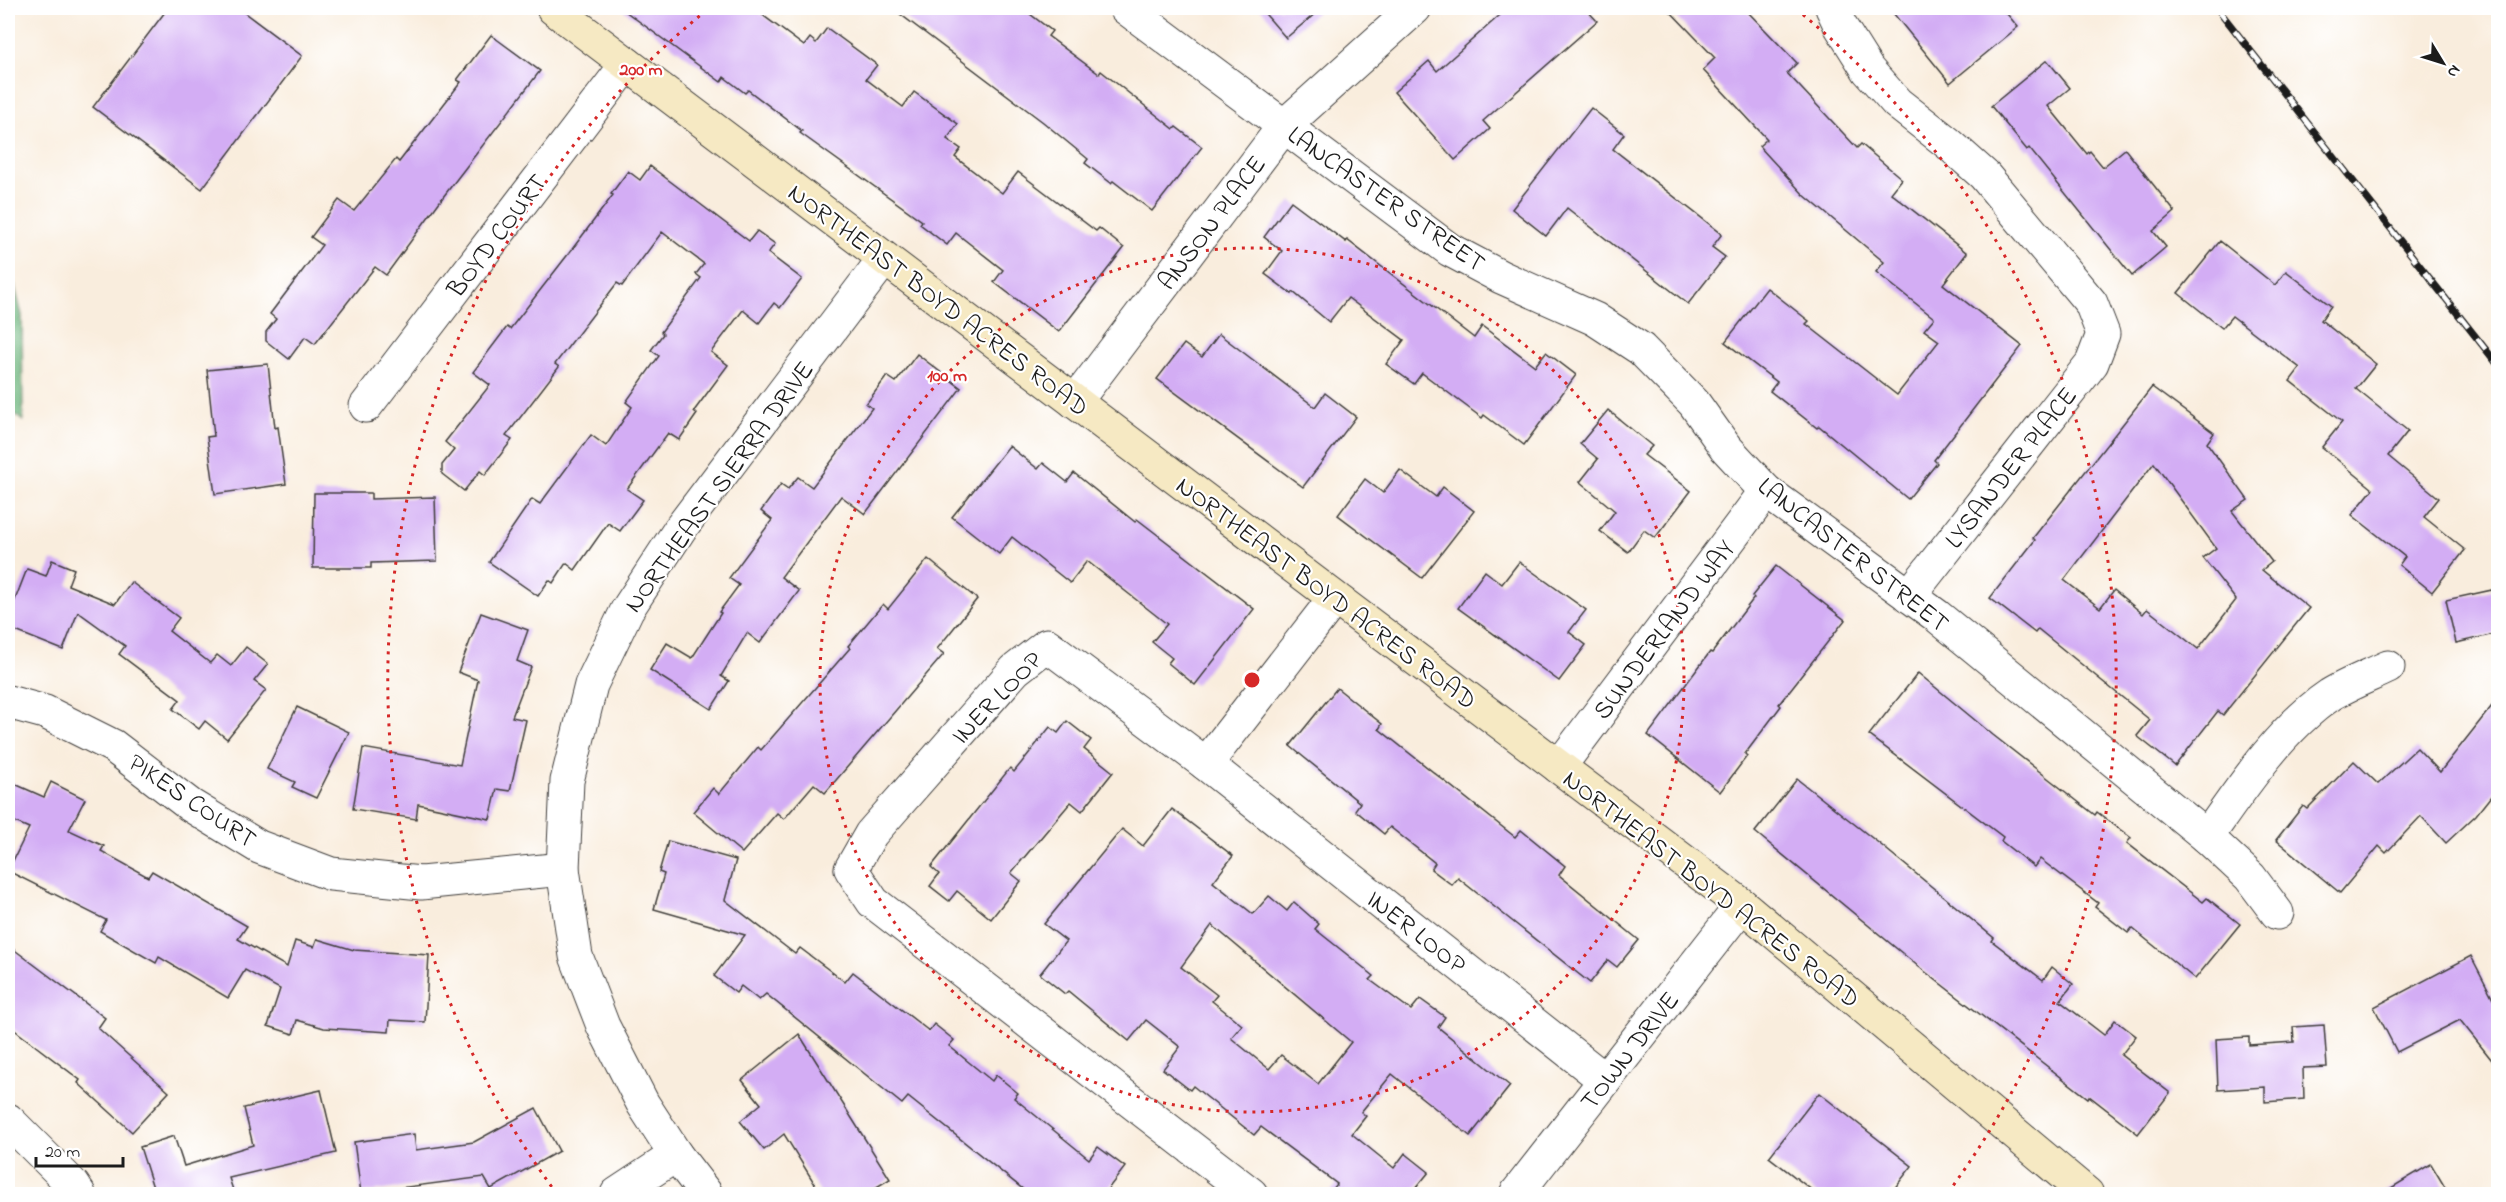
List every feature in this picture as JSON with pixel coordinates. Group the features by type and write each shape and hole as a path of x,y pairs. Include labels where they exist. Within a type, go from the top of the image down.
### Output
{"street":[{"name":"NORTHEAST BOYD ACRES ROAD","path":"552,8 1743,905 2087,1194"},
{"name":"LANCASTER STREET","path":"1126,8 1450,250 1501,277 1595,319 1641,348 1694,403 1726,448 1766,491 1910,596 2207,837 2250,877 2277,914"},
{"name":"ANSON PLACE","path":"1075,402 1284,126 1414,8"},
{"name":"LYSANDER PLACE","path":"1832,8 1868,70 1898,103 1983,175 2091,303 2103,334 2092,363 1910,596"},
{"name":"BOYD COURT","path":"366,406 627,64"},
{"name":"NORTHEAST SIERRA DRIVE","path":"706,1194 675,1155 643,1104 603,1026 576,956 563,869 567,781 591,685 627,610 680,529 884,259"},
{"name":"SUNDERLAND WAY","path":"1559,767 1766,491"},
{"path":"1206,764 1334,599"},
{"name":"INER LOOP","path":"1251,1194 873,902 851,869 879,825 1016,670 1047,645 1206,764 1605,1080"},
{"path":"2207,837 2242,787 2287,733 2330,696 2388,667"},
{"name":"PIKES COURT","path":"8,702 45,712 113,746 190,805 259,847 331,874 421,883 563,869"},
{"name":"TOWN DRIVE","path":"1516,1194 1743,905"},
{"path":"8,1120 73,1185 79,1194"},
{"path":"618,1194 675,1155"}],"green space":[{"path":"8,261 22,315 23,421 8,408"}],"building":[{"path":"168,8 238,8 302,56 202,189 93,107"},
{"path":"621,8 753,8 804,46 810,38 816,43 827,28 877,65 866,79 903,107 914,92 958,124 947,139 961,149 955,157 1002,193 1018,172 1096,231 1099,228 1124,248 1059,332 994,282 1003,270 956,233 947,245 920,224 922,221 800,133 802,131 748,90 745,93 724,77 721,82"},
{"path":"892,8 1022,8 1052,31 1048,36 1099,74 1101,71 1174,129 1176,127 1202,147 1152,211 1085,163 1088,159 1043,122"},
{"path":"1260,8 1322,8 1286,38"},
{"path":"1508,8 1585,8 1597,21 1483,121 1490,129 1455,160 1394,92 1429,61 1437,71"},
{"path":"1667,8 1744,8 1797,63 1787,73 1857,148 1861,144 1902,179 1891,193 1967,253 1943,284 2022,346 1934,460 1937,463 1908,499 1819,426 1817,428 1770,391 1777,382 1725,342 1767,288 1809,321 1806,324 1897,395 1939,341 1924,330 1934,318 1876,272 1884,262 1804,195 1759,146 1767,139 1703,70 1715,58"},
{"path":"1889,8 2002,8 2018,27 1950,83"},
{"path":"491,35 540,71 386,275 375,267 315,344 305,337 289,359 266,341 266,332 276,319 270,314 322,245 311,237 339,200 354,211 396,159 399,162 461,82 457,80"},
{"path":"2047,60 2070,88 2048,106 2087,154 2090,151 2103,167 2125,149 2175,212 2153,231 2166,247 2132,276 2029,148 2027,150 1991,106"},
{"path":"1591,108 1624,134 1613,149 1722,234 1712,247 1725,257 1688,304 1567,208 1546,236 1512,209"},
{"path":"650,166 749,241 757,231 775,244 768,253 802,279 780,308 774,303 759,323 743,310 711,352 728,365 694,411 697,414 679,440 668,433 627,489 643,500 620,531 608,523 575,570 566,563 553,583 549,580 538,596 489,562 532,499 540,504 591,435 606,446 632,407 626,402 659,356 651,350 663,334 661,332 701,278 696,274 704,264 662,232 622,286 617,283 555,364 559,367 506,436 512,440 485,475 480,471 464,491 442,474 442,465 454,450 445,442 490,385 473,372 507,327 510,329 573,248 628,171 640,180"},
{"path":"1291,201 1346,242 1347,240 1474,338 1482,326 1535,366 1546,352 1576,375 1524,445 1484,415 1482,418 1422,373 1414,384 1386,364 1404,340 1348,298 1329,322 1293,292 1292,294 1265,274 1282,251 1264,237"},
{"path":"2220,241 2275,285 2286,271 2331,306 2321,320 2376,364 2356,389 2408,431 2388,456 2439,498 2424,517 2465,550 2432,592 2399,565 2405,557 2352,515 2373,489 2322,447 2342,422 2290,381 2300,368 2232,316 2222,328 2178,293"},
{"path":"1219,334 1315,407 1325,393 1356,417 1303,487 1157,379 1184,344 1202,357"},
{"path":"917,354 961,388 865,514 841,496 781,577 799,591 760,643 747,633 721,676 729,681 711,709 650,670 667,643 692,658 721,613 719,612 739,585 729,578 772,520 761,511 781,484 788,489 798,477 812,487 872,408 866,404 887,376 896,382"},
{"path":"268,364 275,428 278,427 286,484 215,494 207,437 214,436 207,370"},
{"path":"2152,387 2214,433 2207,443 2248,500 2232,511 2272,562 2262,570 2309,608 2223,715 2218,711 2175,766 2137,736 2150,720 2038,629 2035,633 1990,598 2035,540 2033,538","holes":["2154,463 2216,548 2203,558 2236,600 2198,649 2147,609 2143,614 2114,590 2100,608 2064,580"]},
{"path":"1608,410 1652,446 1644,455 1691,491 1655,538 1644,530 1628,552 1600,531 1615,511 1580,482 1598,459 1580,444"},
{"path":"1009,446 1038,469 1043,463 1067,482 1074,473 1135,522 1137,519 1254,609 1195,685 1168,663 1172,658 1152,642 1167,624 1087,561 1070,583 1012,537 999,554 952,517"},
{"path":"1400,470 1436,497 1443,487 1474,511 1422,578 1338,515 1365,479 1383,493"},
{"path":"314,493 371,493 371,499 435,497 437,561 371,563 371,568 313,568"},
{"path":"928,559 977,599 937,649 944,654 825,793 814,784 784,819 777,813 742,853 693,812 713,788 719,794 758,747 761,750 850,648 848,646 883,604 888,609"},
{"path":"52,560 74,569 68,585 115,604 131,582 179,618 169,631 210,663 217,655 231,666 246,647 268,664 254,681 266,690 227,739 205,721 199,729 173,709 180,700 119,654 125,646 78,612 63,650 8,628 8,618 27,569 46,576"},
{"path":"1519,562 1586,610 1569,632 1586,645 1559,681 1458,608 1485,571 1502,584"},
{"path":"1776,566 1845,620 1779,704 1781,706 1720,792 1648,735"},
{"path":"2492,590 2499,616 2499,633 2456,643 2446,600"},
{"path":"481,613 528,630 517,661 531,667 512,717 526,720 510,791 497,789 490,819 418,804 416,819 353,809 363,748 460,765 478,680 458,672"},
{"path":"1918,673 2095,815 2097,812 2131,838 2127,843 2203,902 2207,898 2240,924 2195,979 2132,928 2128,933 2095,907 2098,903 2040,859 2034,867 2001,841 2003,837 1869,735"},
{"path":"1337,688 1382,724 1379,729 1515,837 1521,830 1565,866 1559,875 1639,940 1617,967 1608,960 1590,983 1458,878 1452,885 1431,869 1435,863 1390,827 1384,834 1355,810 1360,803 1290,746"},
{"path":"2499,697 2499,786 2476,815 2446,843 2421,816 2386,853 2379,846 2340,893 2276,840 2303,806 2307,809 2354,761 2378,784 2417,748 2440,772"},
{"path":"297,707 349,732 316,798 292,787 295,782 267,769"},
{"path":"1067,721 1091,740 1084,749 1113,772 1082,811 1071,802 1011,873 1021,881 991,919 957,891 949,901 930,886 939,874 931,867 1010,768 1014,772 1050,727 1058,733"},
{"path":"1797,779 1994,938 1992,941 2043,980 2052,967 2073,984 2060,1001 2104,1035 2115,1020 2136,1036 2121,1055 2170,1093 2138,1134 1919,967 1755,832"},
{"path":"8,781 44,797 51,782 85,799 69,830 104,846 101,851 148,877 152,871 247,926 238,939 287,967 295,941 314,947 317,939 354,950 429,955 425,1022 390,1020 389,1032 324,1028 297,1020 293,1034 268,1026 280,989 245,970 228,998 159,957 156,963 100,931 106,920 8,871 29,828 8,819"},
{"path":"1172,809 1233,856 1213,882 1253,914 1269,896 1287,911 1294,902 1319,924 1315,929 1374,976 1370,980 1411,1010 1420,999 1445,1017 1438,1027 1510,1086 1470,1136 1392,1074 1361,1112 1366,1116 1352,1134 1394,1168 1405,1153 1429,1172 1411,1194 1329,1194 1337,1184 1261,1127 1254,1135 1193,1086 1190,1090 1163,1069 1180,1047 1146,1020 1129,1041 1068,991 1065,994 1040,974 1066,941 1044,924 1122,829 1143,846","holes":["1212,925 1351,1042 1318,1084 1281,1055 1269,1069 1231,1038 1242,1025 1212,1001 1217,995 1181,967"]},
{"path":"668,841 736,860 725,900 795,954 800,948 845,982 853,972 929,1031 934,1024 954,1040 949,1046 992,1081 996,1075 1018,1093 1014,1098 1089,1159 1098,1147 1125,1167 1104,1194 1029,1194 908,1097 902,1104 766,994 759,1000 741,986 736,993 714,976 745,935 654,909 664,874 659,872"},
{"path":"8,945 105,1018 98,1028 169,1092 132,1132 78,1083 80,1080 8,1025"},
{"path":"2471,956 2499,1010 2499,1069 2460,1020 2397,1052 2374,1007"},
{"path":"2324,1025 2327,1067 2303,1068 2304,1099 2265,1102 2265,1087 2218,1090 2216,1039 2249,1037 2249,1045 2294,1042 2293,1027"},
{"path":"799,1034 890,1179 865,1194 821,1194 784,1134 764,1150 740,1121 761,1104 742,1080"},
{"path":"321,1090 336,1153 229,1178 233,1190 219,1194 155,1194 140,1147 174,1136 184,1166 253,1145 244,1108"},
{"path":"1819,1093 1912,1166 1890,1194 1817,1194 1769,1157"},
{"path":"536,1108 559,1151 491,1189 484,1177 361,1193 354,1142 414,1134 416,1150 474,1142"},
{"path":"2431,1164 2449,1194 2381,1194"}],"railway":[{"path":"2217,8 2498,365"}]}
